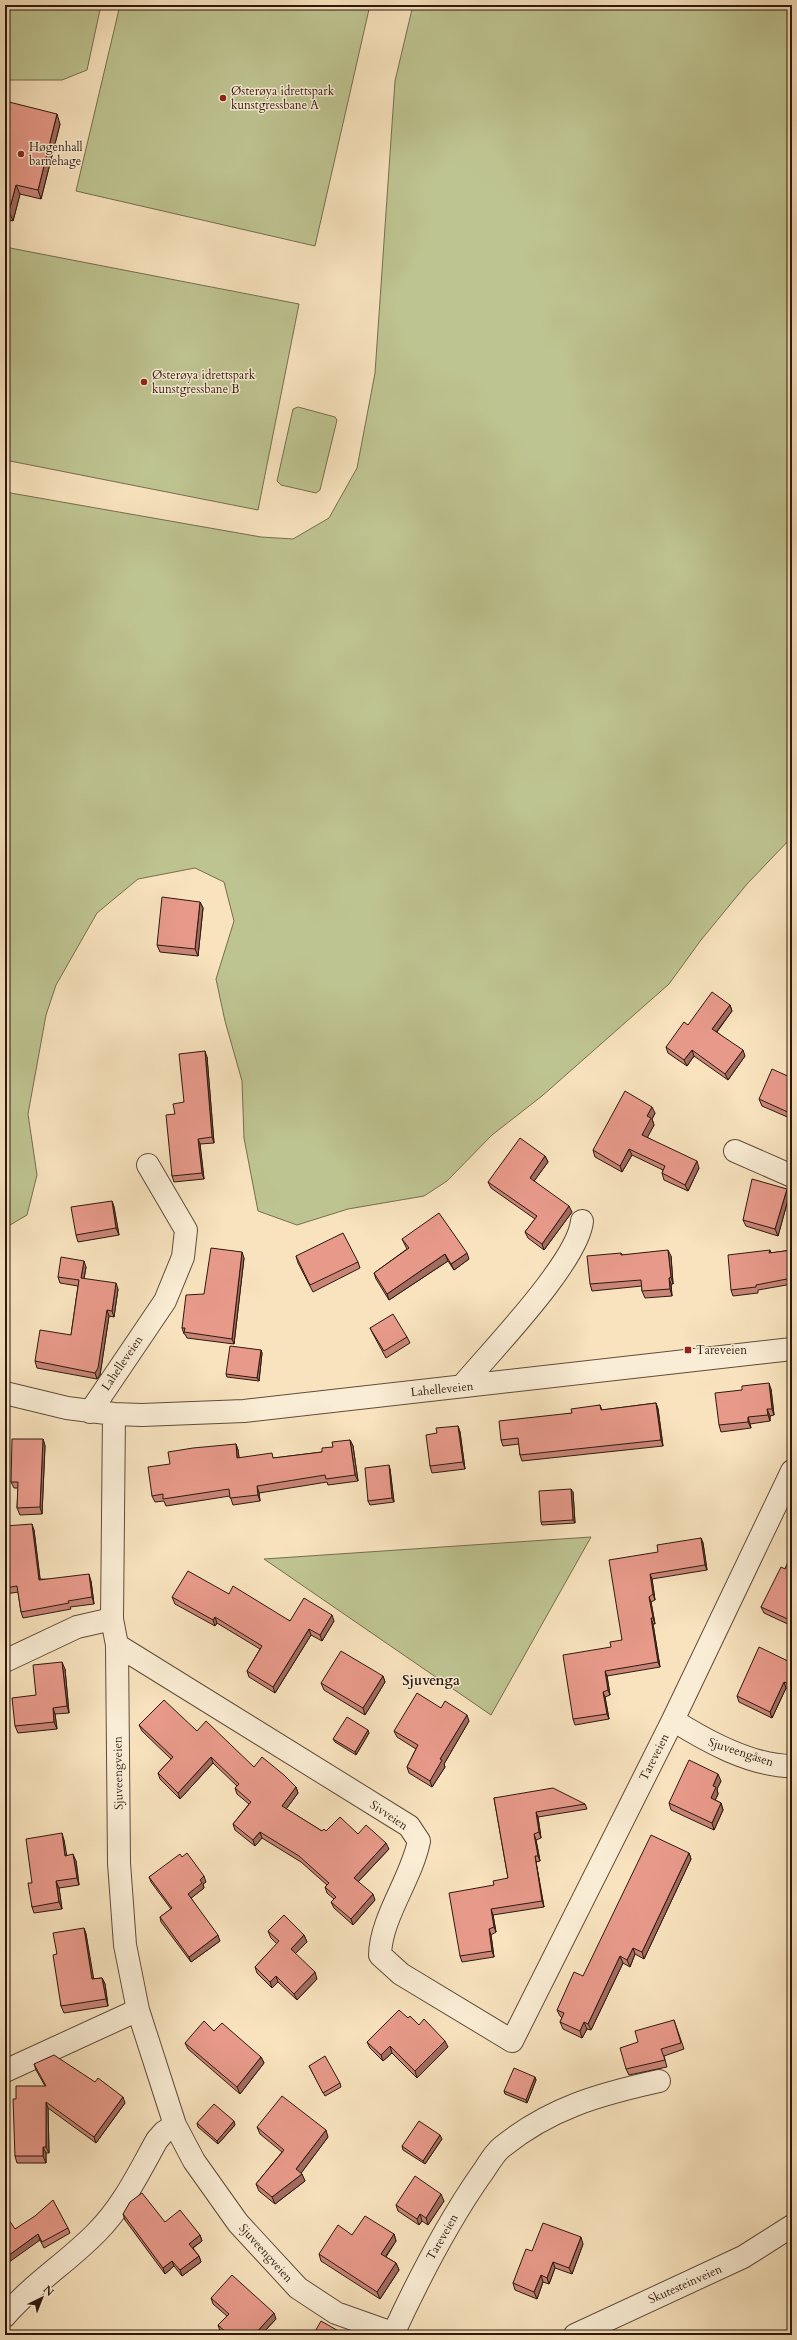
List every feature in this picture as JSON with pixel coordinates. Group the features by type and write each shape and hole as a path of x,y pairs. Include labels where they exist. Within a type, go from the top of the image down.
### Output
{"street":[{"path":"735,1151 792,1176"},
{"name":"Lahelleveien","path":"90,1412 165,1301 183,1257 186,1230 148,1165"},
{"path":"462,1386 512,1330 547,1284 578,1238 582,1221"},
{"name":"Lahelleveien","path":"5,1393 90,1412 114,1414 142,1415 244,1411 462,1386 791,1353"},
{"name":"Sjuveengveien","path":"114,1414 112,1619 117,1645 119,1863 125,1945 138,2010 175,2125 194,2161 238,2223 298,2288 336,2313 396,2334"},
{"name":"Tareveien","path":"512,2040 672,1720 792,1472"},
{"path":"5,1661 77,1627 112,1619"},
{"name":"Sivveien","path":"117,1645 409,1826 419,1841 415,1861 380,1939 380,1955 401,1974 512,2040"},
{"name":"Sjuveengåsen","path":"672,1720 705,1741 768,1762 792,1766"},
{"path":"5,2071 138,2010"},
{"name":"Tareveien","path":"396,2334 426,2264 468,2194 500,2148 540,2120 571,2105 606,2093 659,2082"},
{"path":"5,2316 40,2280 96,2233 115,2213 157,2140 164,2132 175,2125"},
{"name":"Skutesteinveien","path":"575,2335 743,2258 792,2226"}],"green space":[{"path":"5,5 101,5 87,70 62,80 5,80"},
{"name":"Østerøya idrettspark kunstgressbane A","path":"120,5 370,5 315,246 76,191"},
{"path":"413,5 792,5 792,837 747,884 701,940 669,984 542,1096 492,1135 447,1181 424,1196 348,1209 297,1225 258,1211 244,1138 242,1081 225,1021 216,979 234,921 224,882 195,868 138,879 97,913 56,985 46,1015 28,1114 37,1175 27,1215 5,1228 5,492 261,537 293,539 329,518 357,468 375,373 395,81"},
{"name":"Østerøya idrettspark kunstgressbane B","path":"5,247 299,304 258,510 5,460"},
{"path":"298,407 335,417 337,420 320,490 316,493 281,485 277,481 293,409"},
{"path":"591,1537 491,1715 264,1559"}],"building":[{"path":"5,101 57,114 38,190 16,185 9,211 5,210"},
{"path":"162,897 200,902 195,949 157,945"},
{"path":"712,992 730,1005 712,1029 743,1050 725,1074 692,1050 684,1060 666,1047 684,1022 688,1025"},
{"path":"205,1051 212,1137 198,1139 202,1173 172,1176 166,1115 175,1114 173,1104 184,1102 179,1054"},
{"path":"772,1069 792,1078 792,1114 759,1099"},
{"path":"625,1091 652,1107 647,1116 651,1118 642,1135 697,1161 685,1185 662,1173 665,1166 629,1149 620,1166 593,1150"},
{"path":"520,1138 545,1156 530,1178 569,1206 542,1244 525,1232 537,1216 488,1182"},
{"path":"752,1179 787,1189 775,1229 743,1220"},
{"path":"112,1201 116,1228 76,1235 71,1207"},
{"path":"439,1213 467,1253 451,1264 445,1254 387,1294 374,1273 409,1248 402,1239"},
{"path":"343,1233 358,1262 310,1285 296,1256"},
{"path":"211,1248 242,1252 232,1339 184,1332 185,1328 182,1328 186,1295 204,1294"},
{"path":"668,1250 671,1277 669,1278 670,1289 642,1291 641,1280 590,1284 587,1256 621,1253 621,1255"},
{"path":"770,1250 769,1253 792,1250 792,1278 756,1285 756,1287 731,1290 728,1255"},
{"path":"61,1257 84,1261 81,1278 116,1283 112,1311 107,1310 98,1368 95,1373 35,1361 40,1330 71,1335 79,1280 58,1277"},
{"path":"393,1314 407,1337 384,1351 370,1328"},
{"path":"230,1346 261,1350 257,1378 226,1374"},
{"path":"769,1383 772,1409 767,1409 768,1415 748,1417 748,1422 719,1425 715,1393 742,1390 742,1386"},
{"path":"656,1403 661,1440 520,1455 518,1438 501,1440 499,1421 572,1413 571,1409 600,1405 601,1410"},
{"path":"458,1426 463,1462 430,1466 426,1435 437,1433 436,1428"},
{"path":"12,1439 43,1439 40,1507 17,1508 18,1482 11,1482"},
{"path":"350,1440 355,1475 326,1479 325,1475 257,1486 258,1495 230,1498 229,1489 163,1499 163,1494 152,1496 148,1467 170,1464 168,1452 236,1444 237,1458 272,1453 273,1458 322,1452 322,1448 333,1447 332,1442"},
{"path":"389,1465 392,1498 368,1501 365,1468"},
{"path":"571,1489 573,1520 541,1522 539,1491"},
{"path":"32,1524 39,1580 89,1574 92,1597 21,1612 17,1586 5,1588 5,1526"},
{"path":"701,1538 705,1565 650,1574 653,1594 649,1597 658,1662 605,1671 608,1690 603,1692 607,1714 573,1719 563,1655 611,1647 610,1642 622,1640 609,1560 658,1552 657,1545"},
{"path":"792,1553 792,1621 761,1607 781,1567 785,1569"},
{"path":"188,1571 229,1594 233,1586 290,1621 304,1598 332,1615 320,1635 309,1629 273,1687 247,1671 262,1646 215,1617 213,1620 172,1597"},
{"path":"759,1647 792,1663 792,1685 784,1682 770,1712 737,1696"},
{"path":"341,1651 383,1676 363,1708 321,1683"},
{"path":"62,1662 67,1706 53,1708 54,1722 15,1726 12,1698 36,1695 33,1665"},
{"path":"417,1693 441,1708 445,1701 467,1715 440,1759 442,1760 430,1781 407,1767 418,1745 394,1731"},
{"path":"164,1700 197,1731 206,1721 254,1767 262,1757 284,1775 296,1787 282,1806 322,1831 324,1829 326,1831 340,1817 358,1834 366,1825 386,1843 354,1878 373,1894 351,1919 331,1902 336,1897 325,1887 329,1883 299,1856 260,1832 253,1840 233,1824 251,1802 235,1788 239,1784 211,1757 178,1793 158,1773 173,1757 139,1725"},
{"path":"347,1717 368,1730 355,1752 333,1739"},
{"path":"689,1760 718,1774 713,1786 716,1787 711,1798 721,1803 712,1823 669,1803"},
{"path":"553,1788 585,1804 536,1812 539,1832 534,1834 538,1856 535,1856 542,1901 491,1909 494,1927 489,1929 492,1951 460,1956 449,1893 494,1885 493,1881 508,1878 494,1798"},
{"path":"62,1833 65,1856 73,1854 77,1878 56,1881 59,1902 32,1907 28,1883 32,1883 26,1839"},
{"path":"651,1835 689,1853 642,1952 633,1948 627,1960 620,1956 588,2024 584,2022 580,2031 560,2022 564,2013 557,2010 574,1972 583,1976"},
{"path":"187,1853 204,1876 200,1880 202,1883 188,1894 218,1935 189,1957 160,1917 172,1908 149,1877 180,1854 182,1857"},
{"path":"284,1915 304,1935 291,1949 315,1972 294,1994 276,1976 270,1982 255,1967 279,1941 268,1931"},
{"path":"84,1928 92,1979 102,1978 106,1999 61,2006 53,1955 57,1954 53,1933"},
{"path":"399,2010 408,2018 410,2016 419,2025 424,2019 445,2041 415,2071 390,2046 381,2055 367,2042"},
{"path":"674,2020 681,2043 661,2049 665,2060 626,2069 620,2048 638,2042 635,2031"},
{"path":"204,2021 214,2031 222,2023 261,2057 237,2087 185,2043"},
{"path":"54,2055 95,2082 98,2078 123,2097 94,2137 46,2102 46,2147 43,2147 43,2156 15,2156 13,2099 16,2099 16,2086 46,2086 34,2064"},
{"path":"325,2056 340,2083 323,2093 309,2066"},
{"path":"514,2068 535,2077 526,2100 504,2091"},
{"path":"282,2096 326,2130 296,2169 302,2174 272,2197 256,2184 284,2150 257,2127"},
{"path":"214,2104 234,2121 217,2141 197,2123"},
{"path":"419,2121 440,2135 423,2161 402,2146"},
{"path":"415,2176 441,2194 426,2218 420,2214 417,2219 396,2205"},
{"path":"142,2193 165,2222 180,2210 200,2235 189,2244 199,2256 180,2270 172,2261 163,2268 123,2214 130,2202"},
{"path":"53,2200 68,2228 42,2242 38,2234 5,2258 5,2214 15,2229 35,2216"},
{"path":"365,2216 394,2234 381,2254 396,2263 377,2292 319,2254 338,2225 352,2235"},
{"path":"543,2223 581,2237 569,2268 553,2262 547,2278 541,2275 534,2292 513,2283 526,2249 532,2251"},
{"path":"232,2275 274,2313 254,2335 229,2335 218,2325 229,2314 211,2298"},
{"path":"321,2321 342,2333 341,2335 313,2335"}],"place":[{"name":"Østerøya idrettspark kunstgressbane A","path":"223,98"},
{"name":"Høgenhall barnehage","path":"21,154"},
{"name":"Østerøya idrettspark kunstgressbane B","path":"144,382"},
{"name":"Tareveien","path":"688,1350"}],"district":[{"name":"Sjuvenga","path":"431,1680"}]}
